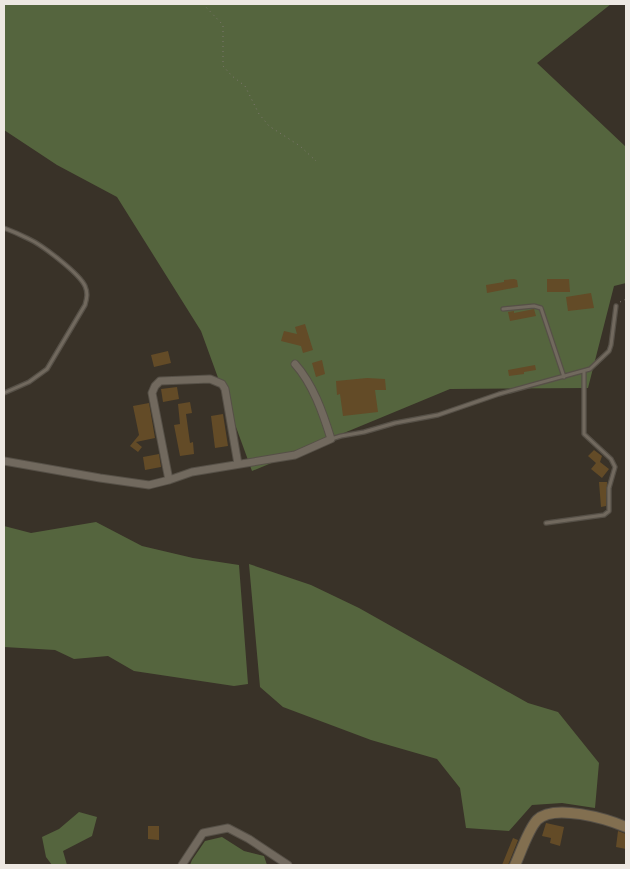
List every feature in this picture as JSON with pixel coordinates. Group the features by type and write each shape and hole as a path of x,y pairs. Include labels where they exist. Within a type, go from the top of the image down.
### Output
{"street":[{"path":"4,461 149,485 192,472 295,455 331,439 322,411 302,372 295,364"},
{"path":"169,480 152,393 160,381 210,379 222,384 238,464"},
{"path":"515,865 532,826 538,819 548,814 564,812 609,820 626,827"},
{"path":"182,865 203,833 228,828 249,839 288,865"}],"lane":[{"path":"4,228 31,240 49,252 77,275 84,285 88,296 85,305 47,368 29,382 4,393"},
{"path":"503,309 534,306 541,308 564,377"},
{"path":"331,439 395,423 438,415 499,394 584,372 590,369 608,352 611,345 616,306"},
{"path":"546,523 604,515 609,511 609,488 615,467 612,459 584,434 584,372"}],"path":[{"path":"203,4 222,25 224,66 232,76 245,86 259,114 270,126 300,146 316,161"},
{"path":"616,306 620,301 626,299"}],"green space":[{"path":"4,4 611,4 537,63 626,147 626,283 614,286 588,388 450,389 252,471 201,331 117,197 57,165 4,130"},
{"path":"96,522 142,546 193,558 239,565 248,684 234,686 134,671 108,656 74,659 55,650 4,647 4,526 31,533"},
{"path":"249,564 311,585 359,608 528,703 558,712 599,763 595,808 562,803 532,805 509,831 466,828 460,788 437,759 371,740 283,707 260,687"},
{"path":"79,812 97,817 92,836 63,851 67,865 52,865 46,857 42,837 59,829"},
{"path":"222,837 244,851 264,856 267,865 190,865 205,841"}],"building":[{"path":"547,279 569,279 570,292 547,292"},
{"path":"517,280 518,287 487,293 486,285"},
{"path":"591,293 594,308 568,311 566,297"},
{"path":"534,309 536,316 510,321 508,312 514,311 514,313"},
{"path":"305,324 313,350 303,353 301,346 281,341 284,331 297,334 295,327"},
{"path":"168,351 171,363 154,367 151,355"},
{"path":"322,360 325,374 316,377 312,363"},
{"path":"535,365 536,370 509,376 508,370"},
{"path":"367,378 385,379 386,390 375,390 378,412 343,416 340,394 337,395 336,381"},
{"path":"177,387 179,399 163,402 161,389"},
{"path":"190,402 192,413 186,414 190,443 193,442 194,454 180,456 174,425 180,424 178,404"},
{"path":"149,403 155,438 136,442 142,447 138,452 130,446 139,435 133,406"},
{"path":"223,414 228,446 215,448 211,416"},
{"path":"594,450 602,456 600,462 609,469 602,478 591,469 596,463 588,456"},
{"path":"159,454 161,467 145,470 143,457"},
{"path":"599,482 607,482 606,506 601,507"},
{"path":"546,823 564,827 560,846 550,843 551,838 542,836"},
{"path":"148,826 159,826 159,840 148,839"},
{"path":"618,831 626,834 626,849 616,847"},
{"path":"513,838 518,840 508,865 502,865"}]}
